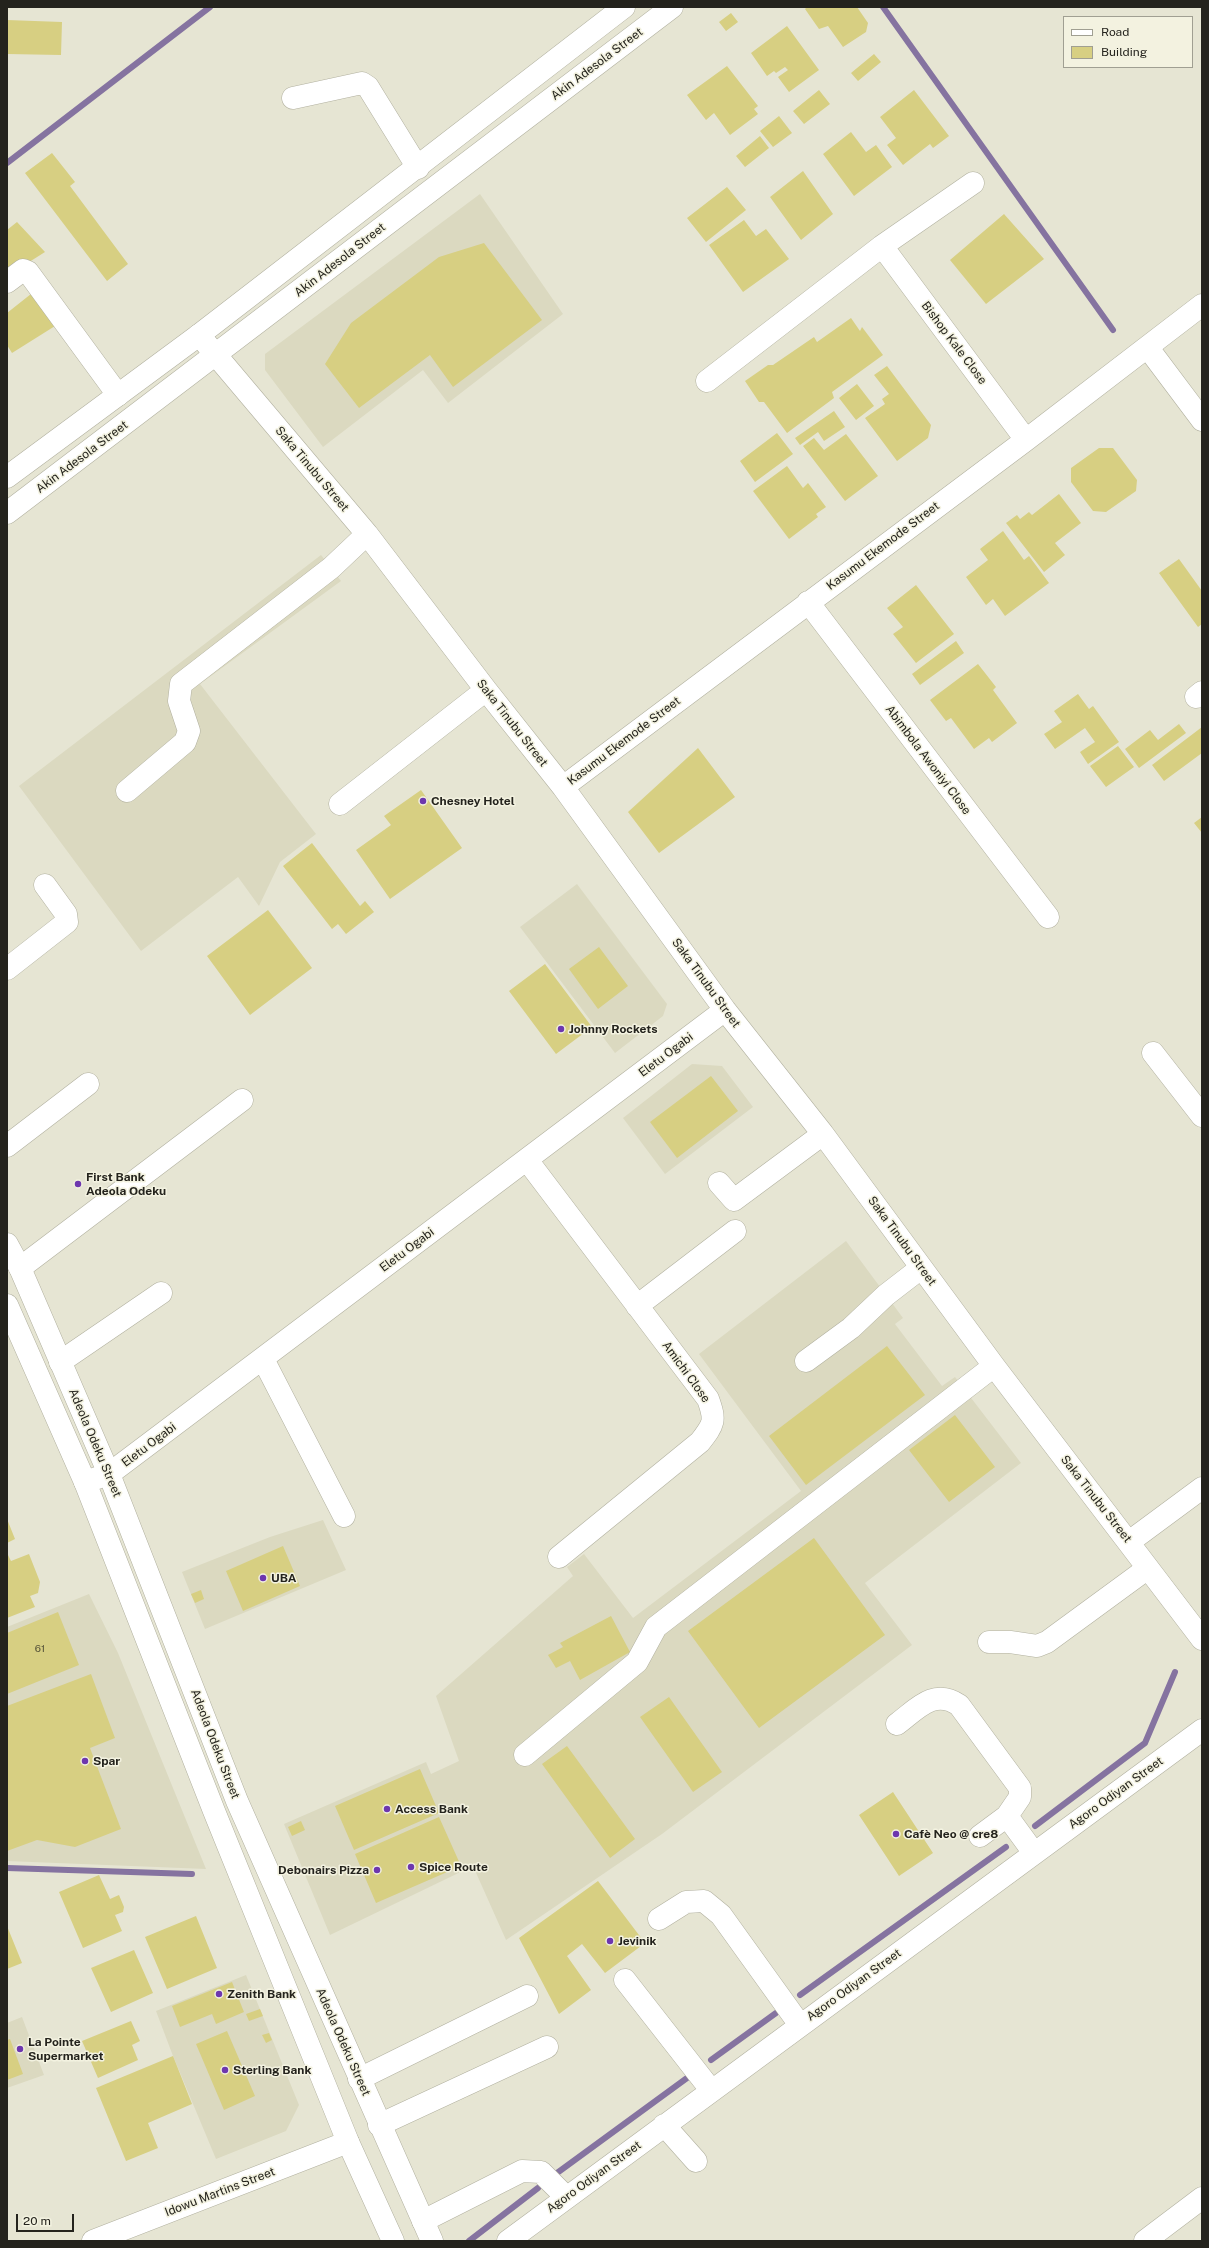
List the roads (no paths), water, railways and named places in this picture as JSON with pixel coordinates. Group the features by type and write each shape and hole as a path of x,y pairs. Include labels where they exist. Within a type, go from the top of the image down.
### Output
{"street":[{"name":"Akin Adesola Street","path":"7,478 199,335 418,168 624,7"},
{"name":"Akin Adesola Street","path":"7,513 216,356 672,7"},
{"path":"293,98 362,83 368,87 418,168"},
{"path":"707,381 882,246 973,183"},
{"name":"Bishop Kale Close","path":"882,246 1026,440"},
{"path":"7,282 23,270 28,272 118,395"},
{"name":"Kasumu Ekemode Street","path":"563,787 1148,348 1202,305"},
{"name":"Saka Tinubu Street","path":"199,335 367,534 486,690 563,787 725,1010 823,1134 994,1366 1202,1639"},
{"path":"1148,348 1202,420"},
{"path":"127,791 186,742 189,730 178,701 181,684 331,568 367,534"},
{"name":"Abimbola Awoniyi Close","path":"808,602 1048,917"},
{"path":"340,804 486,690"},
{"path":"7,969 68,920 66,914 44,884"},
{"name":"Eletu Ogabi","path":"86,1482 109,1474 725,1010"},
{"path":"1154,1053 1202,1116"},
{"path":"7,1146 88,1084"},
{"path":"20,1268 242,1100"},
{"path":"720,1183 734,1200 823,1134"},
{"name":"Amichi Close","path":"527,1160 708,1399 714,1415 712,1427 700,1442 559,1557"},
{"path":"637,1306 736,1231"},
{"name":"Adeola Odeku Street","path":"7,1244 20,1268 109,1474 237,1800 379,2125 432,2241"},
{"path":"806,1361 851,1328 886,1295 922,1268"},
{"path":"60,1362 161,1293"},
{"name":"Adeola Odeku Street","path":"7,1305 86,1482 214,1811 348,2142 393,2241"},
{"path":"263,1359 344,1516"},
{"path":"525,1755 637,1662 656,1626 994,1366"},
{"path":"1129,1542 1202,1488"},
{"path":"989,1642 1010,1642 1037,1646 1047,1642 1148,1568"},
{"path":"154,1659 179,1651"},
{"path":"897,1724 927,1702 940,1697 950,1699 959,1705 1020,1788 1020,1797 1007,1816 980,1836"},
{"name":"Agoro Odiyan Street","path":"508,2241 711,2090 1202,1730"},
{"path":"214,1811 237,1800"},
{"path":"1007,1816 1034,1853"},
{"path":"659,1919 686,1902 704,1901 721,1915 800,2025"},
{"path":"625,1980 711,2090"},
{"path":"359,2079 527,1996"},
{"path":"379,2125 548,2047"},
{"path":"664,2126 696,2162"},
{"name":"Idowu Martins Street","path":"93,2241 348,2142"},
{"path":"423,2221 522,2171 541,2172 566,2197"},
{"path":"1145,2241 1202,2198"}],"waterway":[{"path":"7,163 210,7"},
{"path":"883,7 1113,330"},
{"path":"1035,1826 1145,1743 1175,1672"},
{"path":"800,1995 1006,1847"},
{"path":"7,1868 192,1874"},
{"path":"711,2060 776,2013"},
{"path":"557,2173 687,2078"},
{"path":"469,2241 538,2188"}],"place":[{"name":"Chesney Hotel","path":"423,801"},
{"name":"Johnny Rockets","path":"561,1029"},
{"name":"First Bank Adeola Odeku","path":"78,1184"},
{"name":"UBA","path":"263,1578"},
{"name":"Spar","path":"85,1761"},
{"name":"Access Bank","path":"387,1809"},
{"name":"Cafè Neo @ cre8","path":"896,1834"},
{"name":"Spice Route","path":"411,1867"},
{"name":"Debonairs Pizza","path":"377,1870"},
{"name":"Jevinik","path":"610,1941"},
{"name":"Zenith Bank","path":"219,1994"},
{"name":"La Pointe Supermarket","path":"20,2049"},
{"name":"Sterling Bank","path":"225,2070"}]}
